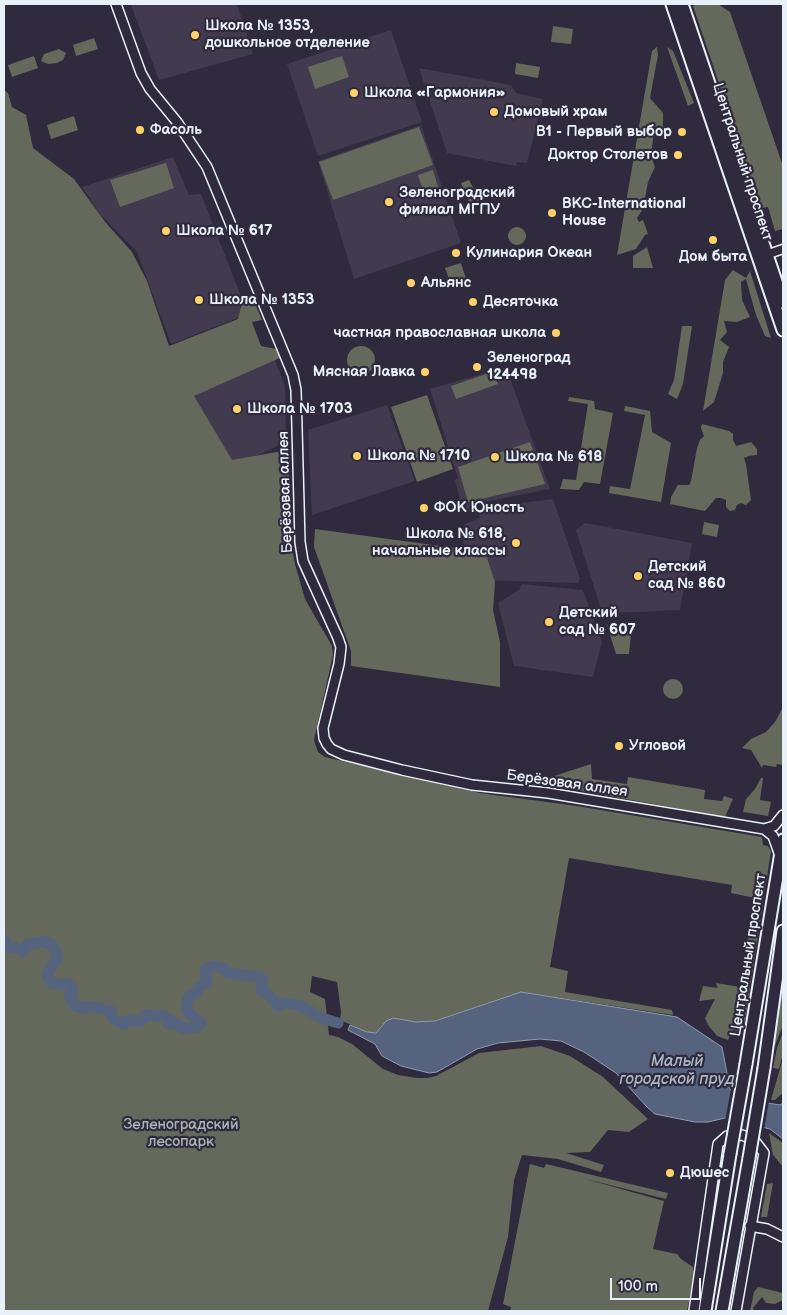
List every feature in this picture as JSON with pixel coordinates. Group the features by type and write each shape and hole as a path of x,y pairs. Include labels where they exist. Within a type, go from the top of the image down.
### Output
{"main road":[{"name":"Центральный проспект","path":"672,4 736,174"},
{"name":"Центральный проспект","path":"682,4 781,312 783,330"},
{"name":"Центральный проспект","path":"763,256 783,302"},
{"name":"Центральный проспект","path":"705,1311 783,840"},
{"name":"Центральный проспект","path":"722,1311 764,1068 783,931"}],"street":[{"name":"Берёзовая аллея","path":"116,4 141,73 150,89 177,122 207,167 293,374 296,390 300,542 303,561 341,647 339,664 324,728 324,738 327,744 331,749 344,755 458,782 485,787 548,792 764,829"},
{"path":"763,256 783,249"},
{"path":"764,829 774,826 783,815"},
{"path":"764,829 776,841 780,864"},
{"path":"694,1311 718,1144 727,1136 742,1135 754,1140 764,1153 736,1311"},
{"path":"750,1226 767,1230 783,1237"}],"shaded area":[{"name":"Школа № 1353, дошкольное отделение","path":"237,4 253,54 159,80 131,5"},
{"name":"Школа «Гармония»","path":"391,30 422,122 318,156 287,64"},
{"path":"419,68 511,85 516,93 543,99 527,163 517,162 516,166 447,153"},
{"name":"Зеленоградский филиал МГПУ","path":"421,125 461,243 354,279 318,161"},
{"name":"Школа № 617","path":"173,157 189,195 201,194 248,314 171,344 137,252 101,215 82,187"},
{"name":"Школа № 1703","path":"275,360 285,386 286,442 235,466 189,392"},
{"name":"Школа № 618","path":"506,367 550,489 479,503 464,515 455,480 458,478 430,389"},
{"name":"Школа № 1710","path":"387,405 415,481 312,515 308,430"},
{"name":"Школа № 618, начальные классы","path":"553,499 580,579 578,583 478,580 465,555 462,531 465,524 480,518 478,513 481,508"},
{"name":"Детский сад № 860","path":"585,523 692,543 680,610 614,613 601,609 576,530"},
{"name":"Детский сад № 607","path":"522,584 583,590 602,642 593,677 514,666 498,603 519,590"}],"green space":[{"path":"697,4 718,4 730,12 783,166 783,229 775,231 768,207 761,208 693,6"},
{"path":"553,26 573,29 571,44 551,42"},
{"path":"94,38 98,49 76,56 73,45"},
{"path":"657,47 658,55 650,98 663,113 663,128 654,131 651,156 655,167 648,182 643,209 637,218 639,222 643,220 648,234 645,235 636,249 617,255 652,51"},
{"path":"667,47 673,51 694,103 688,106"},
{"path":"59,49 66,53 63,60 48,64 41,61 44,54"},
{"path":"34,56 38,68 12,77 8,65"},
{"path":"342,56 349,77 315,89 308,67"},
{"path":"516,63 540,67 538,78 515,74"},
{"name":"Зеленоградский лесопарк","path":"4,90 8,93 12,107 26,115 33,148 74,179 106,223 132,252 147,281 169,346 238,319 243,300 252,297 262,320 252,322 261,346 276,349 282,357 194,396 232,460 288,450 292,549 295,564 305,599 332,646 333,655 314,740 318,752 325,757 480,793 577,806 762,837 763,845 768,846 771,851 743,1033 733,1030 728,1040 717,1036 705,1018 715,999 699,1001 703,986 718,988 716,983 740,987 755,898 731,893 732,885 569,858 550,967 568,971 565,992 672,1010 673,1015 521,992 431,1022 416,1022 393,1018 381,1026 378,1032 374,1033 367,1032 340,1020 341,1012 337,982 312,976 310,992 325,999 329,1035 352,1044 383,1069 398,1075 427,1078 436,1076 479,1053 541,1046 570,1056 603,1077 648,1119 629,1132 608,1130 590,1152 566,1153 604,1165 601,1172 558,1159 522,1155 514,1180 508,1237 488,1311 4,1311"},
{"path":"74,116 78,130 51,139 47,125"},
{"path":"419,127 433,165 333,200 319,162"},
{"path":"166,163 174,188 120,207 110,180"},
{"path":"433,170 440,194 426,199 418,175"},
{"path":"469,180 480,200 470,204 461,183"},
{"path":"517,227 523,230 526,236 523,242 517,245 511,242 508,236 511,230"},
{"path":"647,247 653,268 633,268 633,256"},
{"path":"461,263 466,279 451,285 445,268"},
{"path":"733,270 746,278 750,271 771,338 765,336 756,315 746,279 741,282 742,300 750,317 737,322 724,321 727,332 720,340 729,347 723,362 723,373 714,402 703,411 725,280"},
{"path":"682,326 692,326 683,384 677,399 668,394 674,380"},
{"path":"361,346 371,350 375,360 371,370 361,374 351,370 347,360 351,350"},
{"path":"495,371 498,384 456,399 451,386"},
{"path":"427,395 453,469 417,482 391,407"},
{"path":"569,397 594,401 595,409 613,413 600,484 584,482 579,490 560,489 563,479 576,480 588,404 568,401"},
{"path":"625,406 650,411 652,432 671,443 661,502 609,493 610,486 630,489 645,415 624,411"},
{"path":"702,424 729,431 733,434 736,446 751,442 757,449 757,455 744,458 751,500 746,505 741,503 737,505 735,510 730,511 726,507 726,500 721,498 716,498 705,511 670,504 671,497 678,485 689,485 691,481 697,448 704,436 701,428"},
{"path":"530,442 545,484 468,502 458,467"},
{"path":"704,522 719,525 717,537 702,534"},
{"path":"315,529 485,552 495,582 493,610 500,642 500,687 351,666 351,651 314,547"},
{"path":"632,624 629,654 616,654 607,625"},
{"path":"669,679 677,679 683,685 683,693 677,699 669,699 663,693 663,685"},
{"path":"783,707 783,765 777,764 776,767 763,765 762,768 751,750 742,748 751,739 766,732 775,722"},
{"path":"591,764 592,779 627,784 628,777 705,790 704,799 722,801 724,796 733,799 725,817 543,784 545,779"},
{"path":"761,778 763,778 760,800 771,802 768,816 743,812 746,799 755,789"},
{"path":"783,971 783,1025 773,1048"},
{"path":"783,1032 783,1054 779,1069 773,1068 777,1048"},
{"path":"783,1058 783,1093 775,1100 771,1100"},
{"path":"769,1133 783,1143 783,1167 773,1155"},
{"path":"530,1164 544,1168 546,1164 668,1193 666,1199 582,1178 664,1201 653,1249 677,1254 693,1267 694,1275 687,1311 510,1311 511,1307 503,1304"},
{"path":"773,1183 767,1217 761,1217 767,1184"},
{"path":"758,1287 783,1293 783,1300 775,1304 766,1303 762,1297 753,1308 754,1311 750,1311 754,1292"}],"water":[{"name":"Малый городской пруд","path":"521,992 677,1017 722,1047 730,1089 738,1098 780,1105 783,1103 783,1139 770,1129 725,1118 708,1122 695,1122 655,1114 616,1073 584,1052 561,1041 540,1039 498,1043 477,1049 437,1072 429,1073 401,1066 382,1056 375,1044 348,1030 350,1025 367,1032 376,1033 386,1021 393,1018 416,1022 435,1021"}],"pier":[{"path":"732,1084 740,1096 769,1101 764,1130 725,1121"}],"waterway":[{"path":"4,940 9,948 17,948 23,952 27,945 44,941 52,945 57,954 57,960 52,965 47,976 52,983 62,985 67,983 72,987 73,991 69,996 75,1006 83,1008 90,1006 111,1011 113,1019 124,1024 132,1019 139,1022 147,1015 164,1016 169,1019 168,1024 174,1022 185,1029 196,1027 201,1023 186,1010 187,1002 189,996 195,994 200,986 207,983 205,970 211,966 225,969 228,973 260,977 263,981 261,990 268,994 278,1006 285,1003 296,1004 319,1017 338,1023"}],"place":[{"name":"Школа № 1353, дошкольное отделение","path":"195,35"},
{"name":"Школа «Гармония»","path":"354,93"},
{"name":"Домовый храм","path":"494,112"},
{"name":"Фасоль","path":"140,130"},
{"name":"В1 - Первый выбор","path":"682,132"},
{"name":"Доктор Столетов","path":"678,155"},
{"name":"Зеленоградский филиал МГПУ","path":"389,202"},
{"name":"ВКС-International House","path":"552,213"},
{"name":"Школа № 617","path":"166,231"},
{"name":"Дом быта","path":"713,240"},
{"name":"Кулинария Океан","path":"456,253"},
{"name":"Альянс","path":"411,283"},
{"name":"Школа № 1353","path":"199,300"},
{"name":"Десяточка","path":"473,302"},
{"name":"частная православная школа","path":"556,333"},
{"name":"Зеленоград 124498","path":"477,367"},
{"name":"Мясная Лавка","path":"425,372"},
{"name":"Школа № 1703","path":"237,409"},
{"name":"Школа № 1710","path":"357,456"},
{"name":"Школа № 618","path":"495,457"},
{"name":"ФОК Юность","path":"424,508"},
{"name":"Школа № 618, начальные классы","path":"516,543"},
{"name":"Детский сад № 860","path":"638,576"},
{"name":"Детский сад № 607","path":"549,622"},
{"name":"Угловой","path":"619,746"},
{"name":"Дюшес","path":"670,1173"}]}
